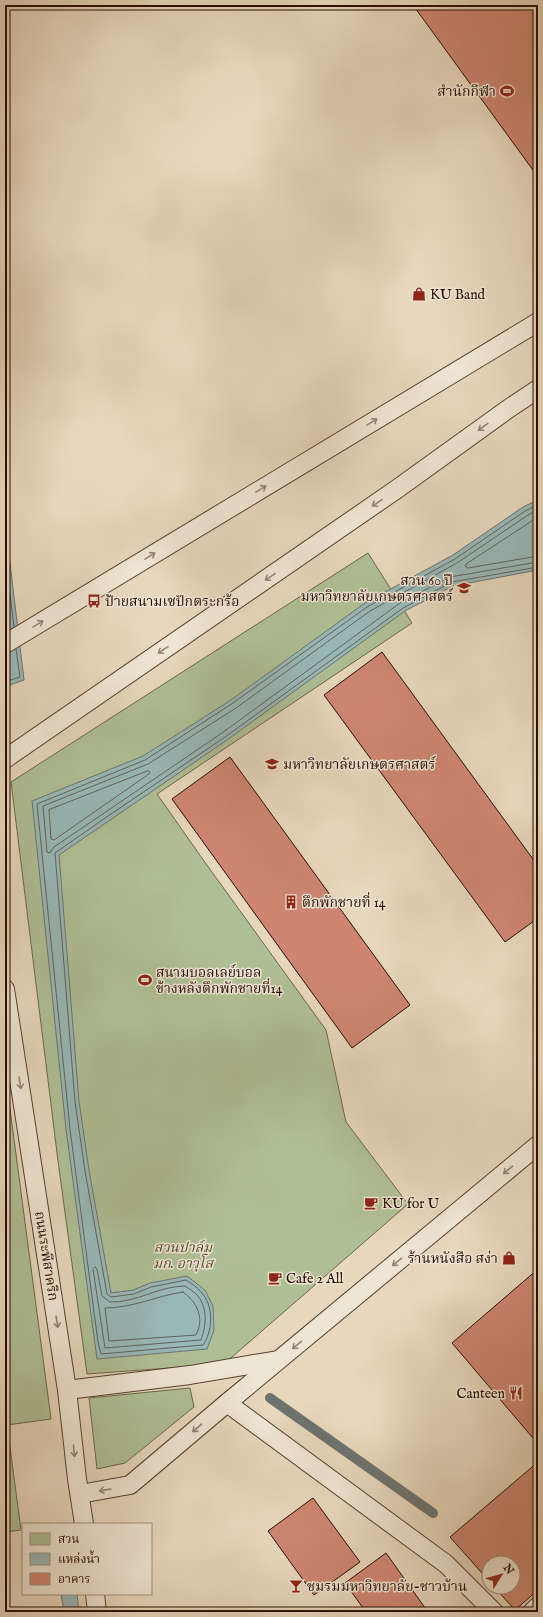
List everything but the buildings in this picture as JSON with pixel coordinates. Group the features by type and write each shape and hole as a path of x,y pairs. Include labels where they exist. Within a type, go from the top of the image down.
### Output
{"lane":[{"path":"5,644 538,322"},
{"path":"5,759 398,489 538,389"},
{"path":"508,409 538,401"},
{"name":"ถนนระพีสาคริก","path":"5,989 67,1390 84,1523"},
{"path":"80,1494 130,1485 279,1359 538,1145"},
{"path":"67,1390 190,1376 279,1359"},
{"path":"227,1403 446,1564 494,1612"},
{"path":"95,1595 98,1612"},
{"path":"532,1612 538,1606"}],"green space":[{"name":"สวนปาล์ม มก. อาวุโส","path":"368,553 412,623 157,794 326,1030 346,1122 408,1204 224,1364 87,1374 58,1161 11,782"},
{"path":"5,1071 51,1419 7,1425 21,1530 5,1532"},
{"path":"190,1388 194,1407 125,1463 97,1469 89,1398"}],"water":[{"path":"538,500 538,570 453,586 405,611 227,740 59,855 79,1101 89,1170 111,1293 133,1290 150,1283 187,1276 205,1290 213,1306 214,1330 207,1349 97,1359 66,1129 32,801 143,756 231,700 365,603 453,555 523,507"},
{"path":"5,522 24,680 7,686 5,672"},
{"path":"61,1595 77,1595 79,1612 64,1612"}],"waterway":[{"path":"270,1398 433,1513"}],"place":[{"name":"สำนักกีฬา","path":"507,91"},
{"name":"KU Band","path":"419,294"},
{"name":"สวน 60 ปี มหาวิทยาลัยเกษตรศาสตร์","path":"464,588"},
{"name":"ป้ายสนามเซปักตระกร้อ","path":"94,601"},
{"name":"มหาวิทยาลัยเกษตรศาสตร์","path":"272,764"},
{"name":"ตึกพักชายที่ 14","path":"291,902"},
{"name":"สนามบอลเลย์บอล ข้างหลังตึกพักชายที่14","path":"145,980"},
{"name":"KU for U","path":"371,1203"},
{"name":"ร้านหนังสือ สง่า","path":"509,1258"},
{"name":"Cafe 2 All","path":"275,1278"},
{"name":"Canteen","path":"516,1393"},
{"name":"ชมรมมหาวิทยาลัย-ชาวบ้าน","path":"296,1586"}]}
